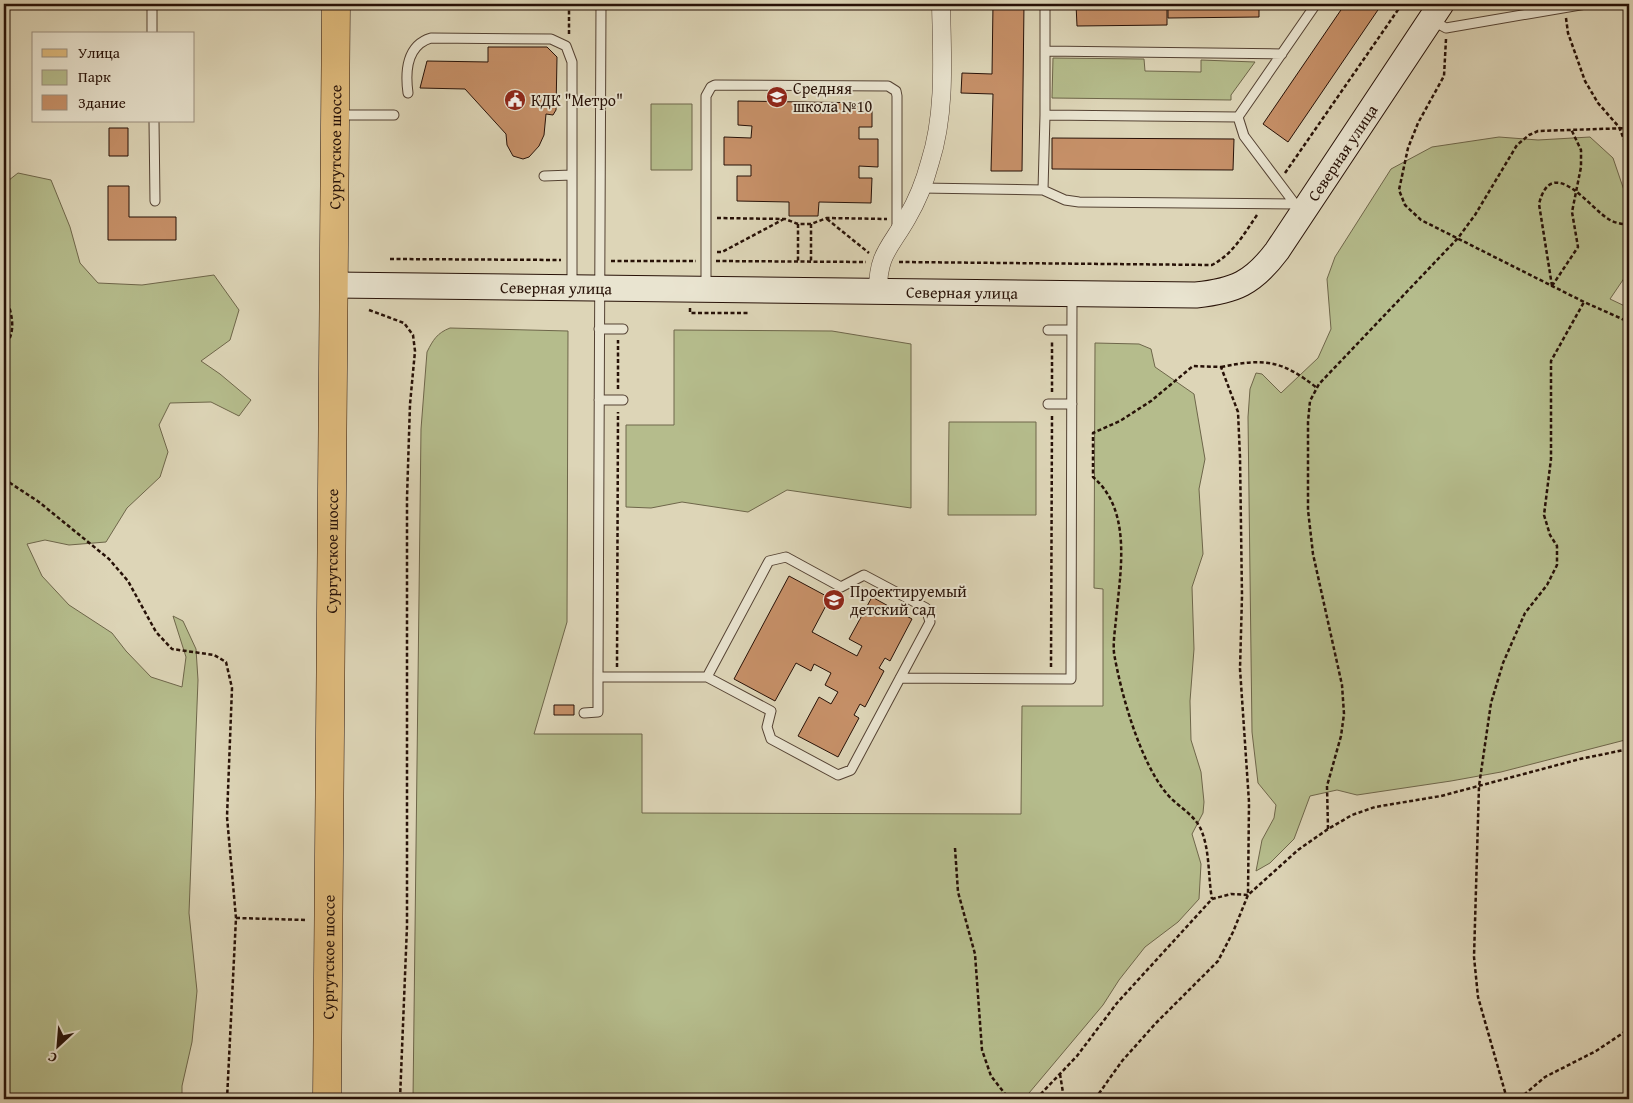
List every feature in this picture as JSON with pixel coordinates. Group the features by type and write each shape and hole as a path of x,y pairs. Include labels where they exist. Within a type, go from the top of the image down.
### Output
{"main road":[{"name":"Сургутское шоссе","path":"327,1099 336,4"}],"street":[{"path":"878,290 880,262 897,227 921,188 936,140 942,82 942,4"},
{"name":"Северная улица","path":"334,285 1196,295 1233,289 1249,280 1265,266 1299,207 1439,17"}],"lane":[{"path":"152,4 152,32"},
{"path":"584,712 598,712 601,4"},
{"path":"1043,190 1045,4"},
{"path":"1238,117 1316,4"},
{"path":"1439,17 1586,4"},
{"path":"408,93 407,68 410,56 416,45 423,40 431,38 551,38 560,41 570,52 572,62 572,288"},
{"path":"1045,51 1282,54"},
{"path":"706,289 706,96 715,84 888,86 892,88 897,96 897,227"},
{"path":"336,115 394,115"},
{"path":"1045,115 1238,117"},
{"path":"1238,117 1244,136 1299,207"},
{"path":"154,122 155,201"},
{"path":"544,176 572,176"},
{"path":"921,188 1043,190 1065,200 1079,202 1264,204 1299,207"},
{"path":"900,678 1071,679 1072,293"},
{"path":"599,329 621,329"},
{"path":"1050,330 1072,330"},
{"path":"598,400 620,400"},
{"path":"1050,404 1072,404"},
{"path":"598,677 707,677 771,711 767,727 771,739 838,774 852,770 930,622 926,608 864,575 841,587 786,557 769,561 707,677"}],"path":[{"path":"1279,182 1402,4"},
{"path":"1565,7 1568,33 1585,81 1598,103 1619,127 1629,152"},
{"path":"1439,17 1447,56 1444,76 1414,131 1408,148 1400,190 1405,206 1421,220 1584,302 1629,322"},
{"path":"1328,829 1328,786 1341,736 1344,714 1342,686 1313,554 1308,510 1308,422 1310,401 1317,388 1458,238 1483,202 1517,145 1538,131 1629,128"},
{"path":"1552,286 1578,247 1572,212 1581,167 1581,150 1571,129"},
{"path":"1552,286 1540,204 1542,193 1550,185 1561,183 1576,190 1610,221 1629,225"},
{"path":"599,261 706,256 798,261 1212,265 1223,259 1234,248 1264,204"},
{"path":"706,218 785,219 798,224 811,224 827,218 897,227"},
{"path":"827,218 880,262"},
{"path":"706,256 722,252 785,219"},
{"path":"798,224 798,261"},
{"path":"811,224 811,261"},
{"path":"390,259 572,260"},
{"path":"4,290 13,328 4,347"},
{"path":"1508,1099 1478,997 1474,957 1479,786 1491,703 1503,663 1525,613 1547,585 1557,565 1557,546 1550,535 1544,515 1551,459 1550,361 1584,302"},
{"path":"369,310 404,323 413,335 415,351 410,404 408,498 408,926 400,1099"},
{"path":"616,677 621,329"},
{"path":"1050,330 1051,679"},
{"path":"1212,899 1208,878 1208,848 1202,830 1192,817 1167,794 1158,781 1142,749 1121,689 1114,650 1123,549 1116,516 1104,486 1092,477 1093,433 1120,421 1151,401 1193,366 1221,367 1256,361 1295,371 1317,388"},
{"path":"1095,1099 1122,1061 1156,1023 1218,961 1234,932 1248,895 1249,802 1240,669 1242,596 1238,412 1221,367"},
{"path":"4,479 38,502 109,559 128,581 156,632 172,649 214,655 226,662 232,688 227,817 236,918 227,1099"},
{"path":"1036,1099 1077,1056 1117,1004 1212,899 1231,894 1248,895 1298,850 1328,829 1352,815 1375,806 1442,796 1580,759 1629,749"},
{"path":"955,848 958,892 975,954 982,1050 991,1076 1009,1099"},
{"path":"236,918 329,921"},
{"path":"1519,1099 1545,1077 1596,1052 1629,1029"},
{"path":"1060,1074 1064,1099"}],"green space":[{"path":"1053,58 1144,59 1145,71 1201,72 1201,60 1255,62 1231,95 1231,100 1052,98"},
{"path":"651,104 692,104 692,170 651,170"},
{"path":"1499,137 1538,140 1590,137 1613,158 1627,199 1629,213 1629,271 1610,299 1629,308 1629,739 1501,772 1451,781 1357,795 1337,790 1310,796 1294,839 1270,863 1256,871 1262,840 1274,818 1276,805 1258,783 1252,732 1248,417 1250,389 1256,373 1262,374 1281,393 1318,358 1331,329 1327,279 1335,257 1391,169 1432,147"},
{"path":"18,173 51,180 70,227 80,263 98,283 142,285 214,275 239,310 230,340 201,361 251,400 239,416 211,402 170,403 159,425 168,452 160,477 127,508 106,542 69,545 45,540 27,544 42,576 69,605 112,633 151,677 182,687 186,657 173,616 183,621 196,649 198,680 189,913 197,991 192,1042 182,1086 182,1099 4,1099 4,184"},
{"path":"450,328 568,331 567,622 534,734 642,734 642,813 1021,814 1022,706 1103,706 1103,589 1094,588 1095,343 1139,344 1151,349 1155,367 1194,394 1205,459 1199,489 1203,554 1192,587 1194,649 1190,701 1191,740 1201,772 1204,802 1203,813 1192,834 1201,864 1199,899 1178,922 1145,947 1119,980 1103,1005 1024,1099 413,1099 421,429 427,352 436,337"},
{"path":"674,330 832,331 911,344 911,508 787,490 748,512 682,502 651,508 626,507 626,425 674,425"},
{"path":"949,422 1036,422 1036,515 948,515"}],"building":[{"path":"993,4 1024,4 1022,171 991,171 993,94 961,93 962,73 992,74"},
{"path":"1076,4 1167,4 1167,25 1077,26"},
{"path":"1168,4 1259,4 1259,17 1168,18"},
{"path":"1345,4 1382,4 1288,142 1263,124"},
{"name":"КДК \"Метро\"","path":"488,47 547,47 557,57 556,110 553,115 546,114 544,135 539,146 529,157 523,159 513,156 507,145 506,134 465,89 420,88 427,61 488,62"},
{"path":"738,101 872,103 872,127 859,127 859,139 878,139 878,167 859,166 859,178 872,178 871,203 819,202 818,216 789,216 789,202 737,201 737,176 751,176 751,165 724,165 724,137 751,138 752,126 738,125"},
{"path":"109,128 128,128 128,156 109,156"},
{"path":"1052,138 1234,139 1233,170 1052,169"},
{"path":"108,186 129,186 129,217 176,217 176,240 108,240"},
{"path":"789,576 830,598 812,632 857,656 862,646 849,639 872,597 912,619 890,661 885,658 879,668 884,671 865,707 860,704 854,715 859,718 838,757 798,736 819,697 831,704 838,692 825,685 831,673 814,664 811,671 796,663 775,701 734,679"},
{"path":"554,705 574,705 574,715 554,715"}],"place":[{"name":"Средняя школа №10","path":"777,97"},
{"name":"КДК \"Метро\"","path":"515,100"},
{"name":"Проектируемый детский сад","path":"834,600"}]}
